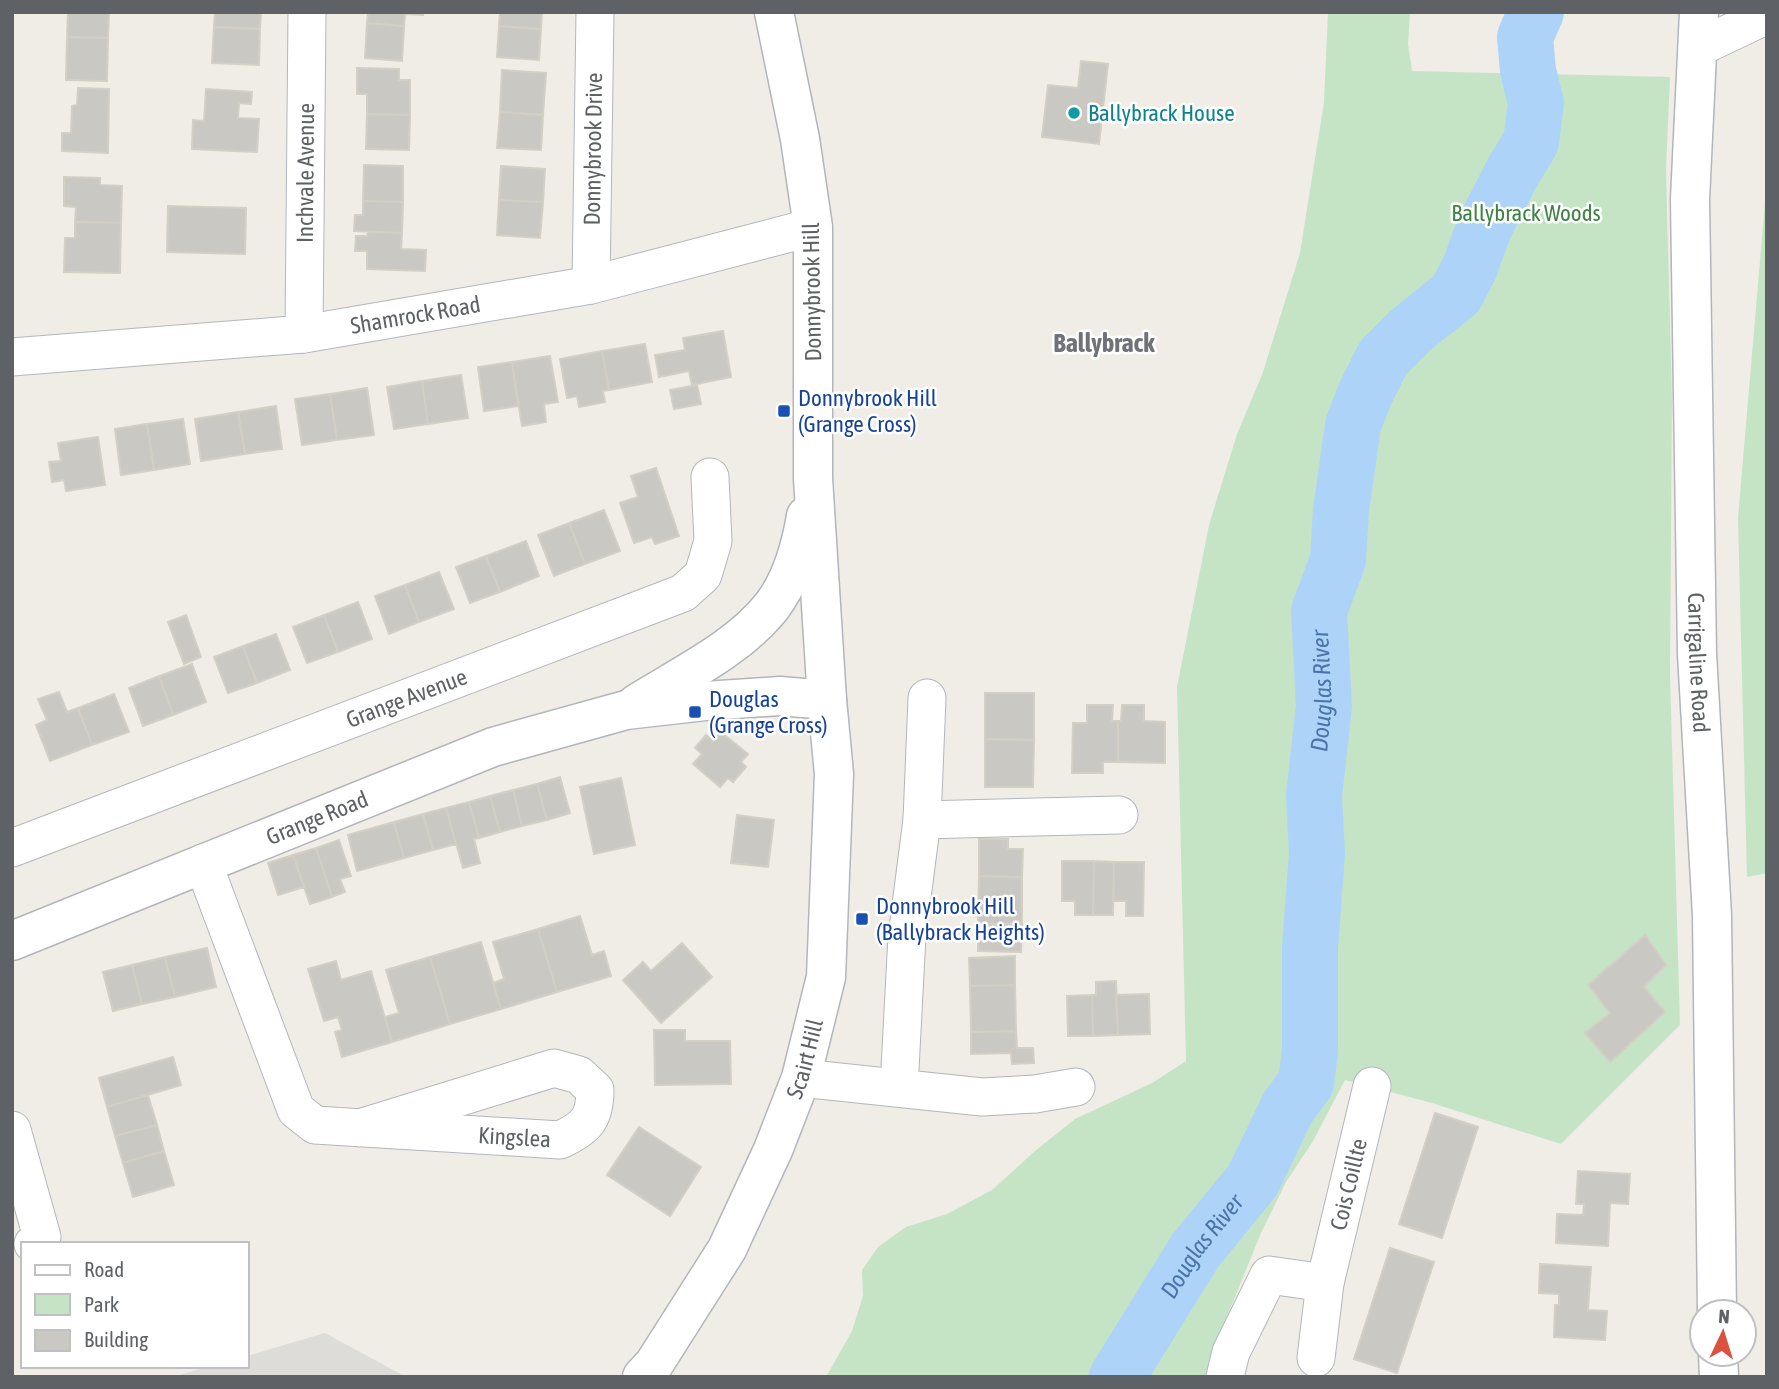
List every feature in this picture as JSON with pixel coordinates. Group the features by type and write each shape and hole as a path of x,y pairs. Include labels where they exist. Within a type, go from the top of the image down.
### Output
{"main road":[{"name":"Donnybrook Hill","path":"774,12 800,139 813,227 813,478 827,700"},
{"name":"Carrigaline Road","path":"1699,30 1690,198 1696,641 1712,915 1717,1298"},
{"name":"Grange Road","path":"625,710 744,634 773,605 801,544 813,478"},
{"name":"Grange Road","path":"12,941 493,747 625,710 780,696 827,700"},
{"name":"Scairt Hill","path":"642,1377 654,1364 727,1249 773,1150 801,1078 827,965 834,774 827,700"}],"street":[{"name":"Inchvale Avenue","path":"303,334 307,12"},
{"name":"Donnybrook Drive","path":"592,285 594,12"},
{"path":"1699,30 1763,17 1767,13"},
{"name":"Shamrock Road","path":"12,356 303,334 592,285 813,227"},
{"name":"Grange Avenue","path":"12,848 683,593 703,575 713,541 710,477"},
{"path":"900,1088 906,936 922,820 927,698"},
{"path":"922,820 1119,815"},
{"name":"Kingslea","path":"203,863 296,1110 316,1125 360,1128 560,1140 579,1131 595,1109 595,1090 579,1075 554,1068 360,1128"},
{"path":"801,1078 982,1097 1035,1094 1076,1087"},
{"name":"Cois Coillte","path":"1316,1358 1325,1283 1372,1086"},
{"path":"12,1130 18,1172 42,1237 36,1242"},
{"path":"1225,1377 1231,1352 1269,1275 1325,1283"}],"shaded area":[{"path":"325,1333 406,1377 173,1377 203,1368 248,1368 248,1356"}],"green space":[{"name":"Ballybrack Woods","path":"1328,12 1410,12 1408,44 1412,71 1670,77 1666,168 1672,401 1670,675 1680,1025 1561,1144 1432,1103 1345,1080 1313,1141 1286,1182 1261,1233 1209,1361 1206,1377 826,1377 852,1331 863,1296 862,1270 878,1247 906,1227 947,1214 992,1190 1075,1119 1152,1083 1186,1061 1177,687 1209,525 1237,434 1262,375 1300,253 1324,102"},
{"path":"1767,179 1767,873 1747,877 1738,518"}],"building":[{"path":"68,12 109,12 108,38 67,37"},
{"path":"215,12 261,12 260,29 214,27"},
{"path":"368,12 423,12 423,15 405,14 404,26 367,23"},
{"path":"500,12 542,12 541,29 499,26"},
{"path":"367,23 404,26 402,61 365,58"},
{"path":"499,26 541,29 539,60 497,57"},
{"path":"214,27 260,29 259,65 212,63"},
{"path":"67,37 108,38 107,81 66,80"},
{"name":"Ballybrack House","path":"1081,61 1108,64 1099,144 1042,137 1048,85 1078,88"},
{"path":"357,68 399,69 399,80 410,80 410,115 367,114 367,94 357,94"},
{"path":"502,70 546,73 543,115 500,112"},
{"path":"78,88 109,89 108,153 62,151 62,133 71,133 72,106 77,105"},
{"path":"206,89 252,92 251,104 239,103 238,118 259,119 257,152 192,149 193,120 204,121"},
{"path":"500,112 543,115 541,150 497,148"},
{"path":"367,114 410,115 409,150 366,149"},
{"path":"364,165 403,166 403,202 363,201"},
{"path":"501,166 545,169 543,202 499,200"},
{"path":"64,177 100,178 100,185 122,186 121,223 75,222 76,207 64,206"},
{"path":"499,200 543,202 540,238 497,235"},
{"path":"363,201 403,202 402,233 354,231 355,215 363,215"},
{"path":"168,206 246,208 245,254 167,252"},
{"path":"75,222 121,223 120,273 64,272 65,238 75,238"},
{"path":"368,232 402,233 401,249 426,250 425,271 367,269 367,251 355,251 356,236 367,236"},
{"path":"723,331 731,377 692,385 689,371 659,377 655,355 685,350 683,338"},
{"path":"645,344 652,382 609,390 602,351"},
{"path":"602,351 609,390 603,391 605,402 579,407 577,396 567,398 560,359"},
{"path":"550,356 558,402 544,404 546,422 522,426 512,362"},
{"path":"512,362 518,406 484,411 478,367"},
{"path":"461,375 468,418 428,424 422,381"},
{"path":"422,381 428,424 394,429 387,387"},
{"path":"697,385 701,404 674,409 670,390"},
{"path":"367,388 374,435 337,440 330,394"},
{"path":"330,394 337,440 302,445 295,399"},
{"path":"276,406 282,449 245,454 238,412"},
{"path":"238,412 245,454 201,461 195,419"},
{"path":"183,419 190,464 154,470 147,424"},
{"path":"147,424 154,470 121,475 115,429"},
{"path":"98,437 105,485 66,491 64,480 52,482 49,462 61,461 58,443"},
{"path":"656,468 679,536 655,544 652,537 634,543 620,503 638,497 631,476"},
{"path":"604,510 620,551 585,564 569,523"},
{"path":"569,523 585,564 554,576 538,535"},
{"path":"526,541 539,576 500,592 486,556"},
{"path":"486,556 500,592 470,603 456,567"},
{"path":"439,572 454,609 419,622 405,585"},
{"path":"405,585 419,622 389,634 375,596"},
{"path":"358,602 372,639 338,652 324,615"},
{"path":"186,615 201,657 184,664 168,622"},
{"path":"324,615 338,652 307,663 293,627"},
{"path":"276,634 290,670 257,683 243,646"},
{"path":"243,646 257,683 228,693 214,657"},
{"path":"192,664 206,702 173,715 159,676"},
{"path":"159,676 173,715 143,726 129,688"},
{"path":"59,692 67,712 78,708 92,745 50,761 36,725 47,720 38,699"},
{"path":"985,693 1034,693 1034,740 985,739"},
{"path":"114,694 129,732 92,745 78,708"},
{"path":"1087,705 1113,705 1112,721 1118,721 1118,762 1103,762 1103,773 1072,773 1073,723 1087,723"},
{"path":"1122,705 1144,705 1144,721 1165,722 1165,763 1118,762 1118,721 1121,721"},
{"path":"721,732 748,754 741,762 746,767 733,782 728,778 720,787 693,764 702,754 695,748 706,735 713,741"},
{"path":"985,739 1034,740 1033,787 985,787"},
{"path":"560,777 570,813 547,820 537,784"},
{"path":"621,778 635,845 594,854 580,787"},
{"path":"537,784 547,820 522,826 513,790"},
{"path":"513,790 522,826 500,832 490,796"},
{"path":"490,796 500,832 479,838 469,802"},
{"path":"469,802 479,838 474,839 480,863 463,868 446,808"},
{"path":"446,808 456,844 433,850 423,814"},
{"path":"423,814 433,850 404,858 394,822"},
{"path":"737,815 774,820 768,867 731,863"},
{"path":"394,822 404,858 357,871 348,835"},
{"path":"979,839 1008,839 1008,849 1023,849 1022,877 979,876"},
{"path":"339,840 351,876 340,879 345,892 332,897 316,848"},
{"path":"316,848 332,897 310,904 293,855"},
{"path":"293,855 304,887 278,895 268,863"},
{"path":"1062,861 1094,861 1093,915 1075,915 1075,901 1062,901"},
{"path":"1094,861 1114,862 1113,915 1093,915"},
{"path":"1114,862 1144,862 1143,916 1126,916 1126,901 1113,901"},
{"path":"979,876 1022,877 1022,924 978,924"},
{"path":"580,916 592,955 604,951 611,976 557,992 538,929"},
{"path":"978,924 1022,924 1021,952 978,951"},
{"path":"538,929 557,992 501,1009 493,983 504,979 493,942"},
{"path":"1645,935 1666,965 1644,987 1665,1012 1610,1062 1585,1033 1610,1013 1588,985"},
{"path":"481,942 501,1009 450,1024 430,957"},
{"path":"682,943 712,977 661,1023 623,980 643,962 651,971"},
{"path":"207,948 216,987 175,997 165,957"},
{"path":"1015,956 1015,985 970,986 969,958"},
{"path":"165,957 175,997 142,1004 132,965"},
{"path":"430,957 450,1024 392,1042 385,1017 399,1013 386,970"},
{"path":"336,961 341,980 371,971 392,1042 342,1057 335,1032 342,1030 338,1017 324,1021 308,969"},
{"path":"132,965 142,1004 113,1011 103,972"},
{"path":"1116,981 1118,1035 1093,1036 1092,995 1096,995 1096,982"},
{"path":"1015,985 1016,1031 971,1032 970,986"},
{"path":"1149,994 1150,1034 1118,1035 1116,995"},
{"path":"1092,995 1093,1036 1068,1036 1067,996"},
{"path":"654,1030 685,1030 685,1041 730,1041 731,1084 655,1085"},
{"path":"1016,1031 1017,1048 1033,1048 1034,1063 1012,1064 1011,1053 971,1054 971,1032"},
{"path":"173,1057 181,1085 107,1107 99,1078"},
{"path":"148,1095 157,1125 115,1136 107,1107"},
{"path":"1435,1113 1478,1127 1442,1238 1399,1224"},
{"path":"157,1125 164,1151 123,1163 115,1136"},
{"path":"639,1127 701,1167 670,1216 607,1175"},
{"path":"164,1151 174,1185 133,1197 123,1163"},
{"path":"1578,1171 1630,1174 1628,1204 1610,1203 1608,1246 1556,1243 1557,1214 1583,1215 1584,1204 1576,1204"},
{"path":"1390,1248 1434,1262 1397,1373 1354,1359"},
{"path":"1540,1264 1591,1267 1588,1310 1607,1311 1605,1340 1554,1337 1555,1305 1559,1305 1559,1294 1539,1293"}],"waterway":[{"name":"Douglas River","path":"1117,1377 1195,1251 1253,1180 1288,1107 1306,1083 1310,1051 1310,947 1317,853 1314,796 1324,706 1319,611 1338,560 1341,510 1353,425 1383,358 1411,330 1456,294 1470,267 1484,228 1531,142 1536,103 1528,71 1525,37 1536,12"}],"place":[{"name":"Ballybrack House","path":"1074,113"},
{"name":"Donnybrook Hill (Grange Cross)","path":"784,411"},
{"name":"Douglas (Grange Cross)","path":"695,712"},
{"name":"Donnybrook Hill (Ballybrack Heights)","path":"862,919"}],"district":[{"name":"Ballybrack","path":"1104,343"}]}
